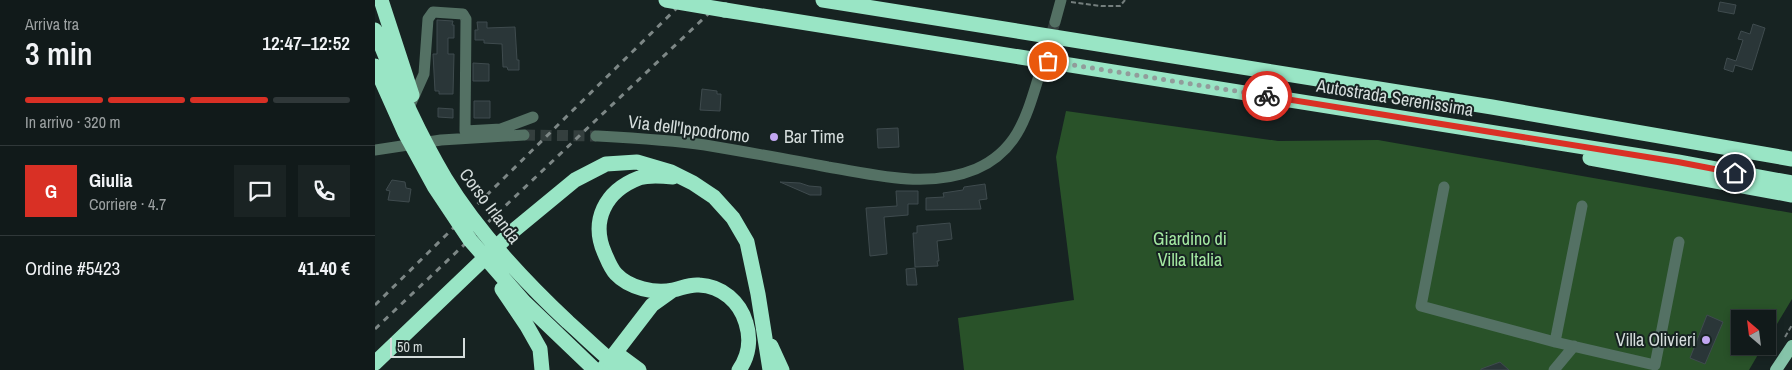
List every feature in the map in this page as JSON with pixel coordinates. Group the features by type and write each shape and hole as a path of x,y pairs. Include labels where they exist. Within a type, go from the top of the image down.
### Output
{"highway":[{"path":"381,0 404,74 424,127 430,154"},
{"name":"Autostrada Serenissima","path":"666,0 1678,162 1792,183"},
{"name":"Autostrada Serenissima","path":"823,0 1492,107 1792,159"},
{"name":"Corso Irlanda","path":"375,30 402,96 430,154 482,232 552,307 622,370"},
{"name":"Corso Irlanda","path":"375,66 405,133 435,186 470,240 524,302 595,370"},
{"path":"1465,128 1567,154 1792,194"},
{"path":"376,363 512,232 575,180 606,164 637,162 671,172 693,183 714,197 733,218 747,242 769,370"},
{"path":"673,290 652,290 637,287 616,274 599,242 598,222 603,209 612,195 623,185 641,177 680,177"},
{"path":"470,240 527,326 539,349 542,370"},
{"path":"602,370 652,305 673,290 688,285 700,285 718,289 730,297 742,309 750,336 748,350 739,370"},
{"path":"552,307 580,324 621,358 639,370"},
{"path":"762,321 782,370"}],"main road":[{"path":"1777,370 1792,346"}],"street":[{"path":"1055,22 1061,0"},
{"path":"414,144 407,121 409,105 425,74 428,19 433,12 463,14 466,19 465,131 501,129 533,117"},
{"name":"Via dell'Ippodromo","path":"596,136 691,144 887,178 923,181 976,169 989,162 1007,147 1022,114 1028,107 1038,79"},
{"path":"375,150 414,144 524,135"},
{"path":"1444,187 1421,306 1555,342 1655,365 1679,242"},
{"path":"1555,342 1582,206"},
{"path":"1554,370 1574,346"}],"path":[{"path":"1061,0 1101,6 1120,6 1125,0"}],"green space":[{"name":"Giardino di Villa Italia","path":"1066,111 1278,141 1378,140 1792,213 1792,299 1776,326 1776,310 1731,310 1731,355 1758,355 1749,370 964,370 958,318 1074,300 1056,157"}],"building":[{"path":"1720,2 1736,5 1734,14 1718,11"},
{"path":"437,20 453,21 452,25 454,25 454,38 448,38 448,54 454,54 453,94 439,94 439,91 435,91 433,54 437,54"},
{"path":"477,22 487,22 487,28 515,27 519,70 508,70 507,67 503,67 502,44 484,43 484,40 475,40 475,30 478,30"},
{"path":"1753,24 1765,28 1752,70 1735,65 1733,72 1724,69 1727,58 1736,61 1743,40 1738,39 1741,31 1750,34"},
{"path":"473,63 489,64 489,81 473,81"},
{"path":"702,89 717,91 717,94 721,94 720,111 700,110"},
{"path":"474,101 490,101 490,118 474,118"},
{"path":"438,108 453,109 453,118 438,117"},
{"path":"898,128 899,147 878,148 877,129"},
{"path":"392,180 405,182 406,188 411,189 409,202 388,200 390,191 386,190"},
{"path":"780,182 821,187 821,195 810,195"},
{"path":"985,184 987,199 979,200 981,209 926,210 926,198 944,197 943,193"},
{"path":"896,191 918,191 918,204 908,204 908,215 884,217 887,254 870,256 866,208 897,206"},
{"path":"950,223 952,239 937,241 938,266 915,267 913,233 917,233 917,226"},
{"path":"915,268 917,285 907,285 906,269"},
{"name":"Villa Olivieri","path":"1707,315 1723,322 1705,364 1690,358"},
{"path":"1500,362 1509,370 1481,370 1481,369"}],"tunnel":[{"path":"1038,79 1055,22"},
{"path":"524,135 596,136"}],"railway":[{"path":"375,305 685,0"},
{"path":"375,329 723,0"}],"way so far":[{"path":"1048,61 1267,96"}],"place":[{"name":"Bar Time","path":"774,137"},
{"name":"Villa Olivieri","path":"1706,340"}],"route":[{"path":"1267,96 1678,162 1735,173"}]}
